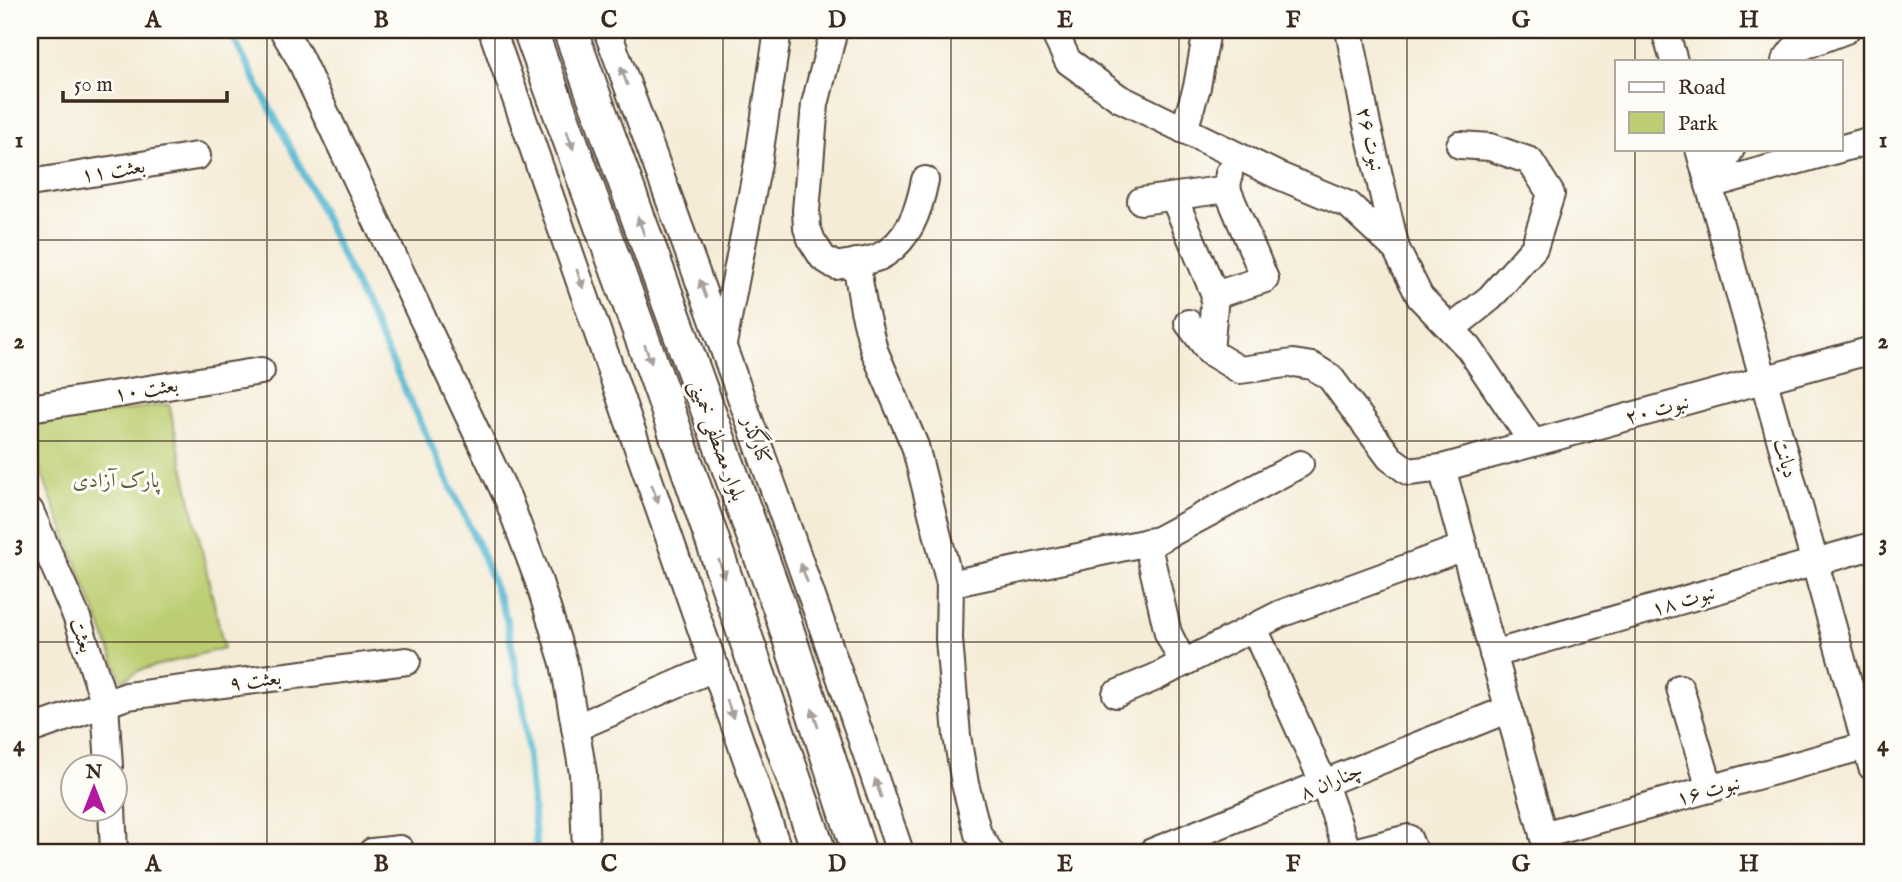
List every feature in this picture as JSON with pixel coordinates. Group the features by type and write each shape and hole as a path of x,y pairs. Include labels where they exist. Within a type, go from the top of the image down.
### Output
{"main road":[{"name":"بلوار مصطفی خمینی","path":"530,30 662,393 819,852"},
{"name":"بلوار مصطفی خمینی","path":"570,30 779,606 859,852"}],"street":[{"path":"283,30 299,57 508,499 539,582 564,663 583,773 586,852"},
{"path":"492,30 779,852"},
{"name":"کنارگذر","path":"607,30 841,675 900,852"},
{"path":"723,344 758,163 778,30"},
{"path":"834,30 815,104 807,186 807,228 822,258 836,266 878,257 896,244 917,214 925,180"},
{"path":"1052,30 1068,61 1119,98 1277,175 1349,205 1396,249 1420,297 1469,348 1533,443"},
{"path":"1185,131 1197,88 1207,30"},
{"name":"نبوت ۲۶","path":"1349,30 1366,120 1396,249"},
{"path":"1665,30 1674,60"},
{"path":"1786,60 1793,50 1846,30"},
{"path":"1842,148 1872,140"},
{"path":"1451,329 1490,298 1534,248 1551,194 1530,161 1490,147 1460,145"},
{"name":"دیانت","path":"1699,150 1870,753"},
{"path":"1709,185 1730,150"},
{"path":"1709,185 1836,150"},
{"path":"1216,295 1265,279 1227,189 1233,154"},
{"name":"بعثت ۱۱","path":"30,183 197,156"},
{"path":"1141,201 1227,189"},
{"path":"1174,198 1216,295 1210,352"},
{"path":"856,262 874,350 915,446 950,583 949,639 957,736 965,784 978,834 990,852"},
{"path":"1188,323 1210,352"},
{"name":"نبوت ۲۰","path":"1210,352 1240,370 1293,363 1312,366 1330,377 1390,458 1409,472 1442,468 1872,350"},
{"name":"بعثت ۱۰","path":"30,408 261,371"},
{"path":"950,583 1158,540 1300,464"},
{"path":"1442,468 1545,844"},
{"name":"بعثت","path":"30,511 78,618 105,704 108,752"},
{"path":"1147,542 1168,633 1183,663"},
{"name":"نبوت ۱۸","path":"1493,654 1872,546"},
{"path":"1116,694 1280,614 1464,547"},
{"path":"1254,628 1324,784 1350,852 1408,838 1414,852"},
{"name":"بعثت ۹","path":"30,730 127,696 407,661"},
{"path":"575,728 716,667"},
{"path":"1680,688 1710,789"},
{"name":"چناران ۸","path":"1152,852 1509,709"},
{"name":"نبوت ۱۶","path":"1545,844 1710,789 1870,753"},
{"path":"112,822 114,852"},
{"path":"372,852 400,849"}],"green space":[{"name":"پارک آزادی","path":"169,404 224,648 140,670 122,681 30,444 30,424"}],"waterway":[{"path":"229,30 298,162 481,551 506,617 524,710 537,852"}]}
